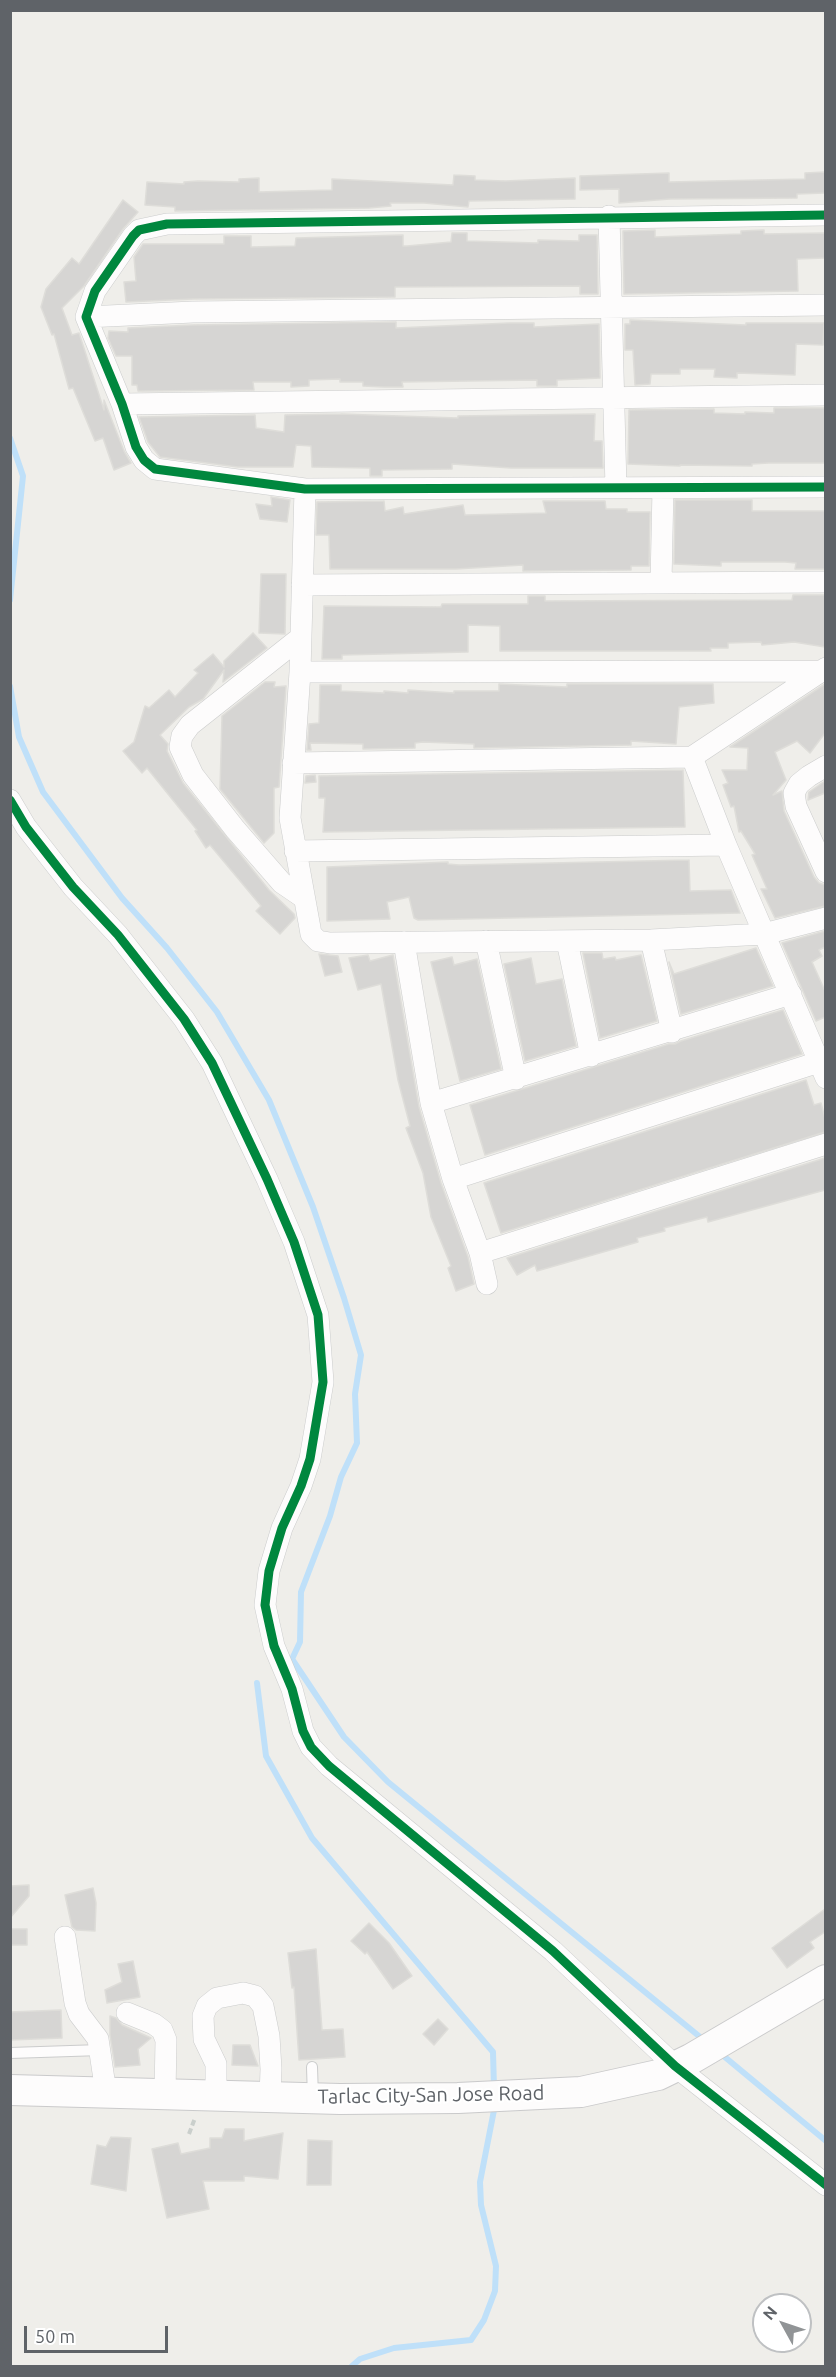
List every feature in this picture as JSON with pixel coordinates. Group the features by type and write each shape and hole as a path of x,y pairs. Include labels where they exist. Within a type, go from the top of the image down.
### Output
{"main road":[{"name":"Tarlac City-San Jose Road","path":"10,2090 313,2098 458,2098 581,2092 640,2081 658,2075 683,2063 825,1980"}],"street":[{"path":"825,214 166,224 139,230 133,236 95,291 86,317 122,404 136,447 144,460 155,469 305,489 825,487"},
{"path":"609,216 616,488"},
{"path":"86,317 193,312 825,305"},
{"path":"122,404 825,395"},
{"path":"661,583 663,488"},
{"path":"305,489 300,672 290,818 311,934 318,941 330,943 651,940 764,934 825,918"},
{"path":"302,585 825,582"},
{"path":"300,638 190,724 182,736 180,747 193,775 235,829 282,883 304,898"},
{"path":"300,672 823,670"},
{"path":"293,763 692,757 823,670"},
{"path":"453,1179 822,1070 726,845 692,757"},
{"path":"825,765 799,784 794,793 796,806 818,837 825,872"},
{"path":"10,800 26,827 73,887 118,935 184,1019 212,1063 290,1231 318,1315 323,1382 309,1459 301,1486 282,1528 269,1571 265,1605 274,1646 292,1689 303,1731 311,1747 329,1766 553,1951 825,2185"},
{"path":"296,851 726,845"},
{"path":"651,940 672,1032"},
{"path":"486,941 516,1079"},
{"path":"567,941 591,1056"},
{"path":"404,942 432,1103 453,1179 480,1253 487,1284"},
{"path":"432,1103 791,994"},
{"path":"480,1253 825,1144"},
{"path":"65,1937 75,2003 79,2013 99,2039 106,2092"},
{"path":"216,2095 216,2064 204,2039 203,2016 207,2006 217,1998 243,1993 255,1996 263,2006 269,2036 270,2097"},
{"path":"128,2013 162,2030 166,2040 165,2094"}],"lane":[{"path":"10,2053 100,2050"},
{"path":"312,2067 313,2098"}],"building":[{"path":"825,172 825,193 797,194 797,198 670,199 619,203 619,189 580,190 580,176 669,173 669,182 805,179 805,173"},
{"path":"454,175 475,176 475,180 505,181 575,178 575,199 469,201 468,207 390,203 391,206 369,208 175,211 175,207 145,205 147,182 184,184 184,182 198,181 239,182 239,179 259,178 259,192 332,190 332,179 453,185"},
{"path":"123,200 138,212 123,229 84,286 62,308 72,335 79,333 104,410 104,400 131,463 114,470 103,438 95,441 73,388 69,389 54,334 52,335 41,307 46,289 72,258 79,264"},
{"path":"655,230 655,237 741,234 741,231 764,230 764,234 825,233 825,258 797,259 798,291 624,294 623,231"},
{"path":"452,233 467,233 467,241 538,243 538,240 579,241 579,235 597,235 598,294 580,294 580,286 395,287 395,297 126,302 124,282 136,281 134,257 143,244 224,244 224,236 251,236 251,247 295,246 296,238 403,235 403,246 407,246 451,242"},
{"path":"630,320 746,325 746,323 824,323 823,345 796,344 795,375 737,373 737,378 714,377 715,369 680,369 680,374 651,374 650,384 635,385 633,350 625,350 625,324 630,324"},
{"path":"396,322 396,328 509,323 534,323 534,327 599,324 600,378 557,380 557,386 537,386 537,380 402,382 403,387 384,387 363,386 363,382 340,382 340,379 309,380 309,386 291,387 291,382 253,382 254,390 138,391 137,385 132,385 132,356 116,356 108,338 109,331 128,332 128,328"},
{"path":"774,408 825,408 825,463 769,463 752,464 752,466 628,464 629,410 714,409 714,413 745,414 745,412 774,413"},
{"path":"341,414 458,418 458,416 595,414 594,441 602,441 603,468 511,468 452,464 452,469 382,470 382,476 370,476 370,468 312,467 311,446 296,445 293,467 238,467 160,457 148,442 139,417 255,415 256,428 284,432 285,415"},
{"path":"271,497 290,500 287,522 260,519 256,504 272,506"},
{"path":"675,500 752,500 752,511 825,511 825,569 795,569 796,563 785,562 721,562 721,566 674,564"},
{"path":"384,501 385,511 403,507 404,514 463,505 465,515 546,513 543,501 605,501 606,509 650,512 649,566 631,566 631,570 523,571 523,565 456,569 330,569 329,535 316,535 317,502"},
{"path":"261,574 286,574 285,634 259,633"},
{"path":"793,595 825,595 825,647 794,642 762,645 761,642 728,643 728,648 710,648 711,651 500,651 500,626 468,625 468,652 342,655 342,659 322,659 324,606 441,607 442,604 528,604 528,596 545,596 545,601 792,600"},
{"path":"253,633 267,648 223,682 224,670 203,699 189,707 160,735 168,744 167,751 183,783 269,890 294,914 295,918 280,934 256,911 261,906 210,845 206,848 195,831 197,830 147,768 142,773 123,751 134,742 145,706 149,708 169,690 175,697 198,673 194,670 213,654 224,667 224,661"},
{"path":"265,682 275,682 274,687 286,686 279,787 274,788 274,833 264,843 220,789 222,716"},
{"path":"499,684 567,687 567,684 713,684 714,703 679,707 676,744 631,741 631,745 474,748 474,744 423,742 415,743 415,748 363,749 363,744 310,743 311,750 307,750 309,724 319,723 320,685 341,685 341,691 408,693 408,690 454,693 454,691 499,691"},
{"path":"825,684 825,733 810,753 797,741 775,752 786,780 773,795 782,791 784,811 814,877 819,883 825,885 825,906 775,918 761,889 767,889 752,855 755,854 741,831 739,832 734,806 731,807 723,785 728,783 722,770 747,770 748,748 730,747"},
{"path":"683,770 685,827 323,832 325,798 319,798 319,776"},
{"path":"315,775 316,782 305,783 306,776"},
{"path":"825,781 825,793 808,800 809,792"},
{"path":"689,860 690,891 731,890 740,913 418,920 414,918 409,897 387,902 390,919 327,921 327,867 448,862 448,864 459,865"},
{"path":"825,931 825,947 819,950 822,956 812,962 825,991 825,1017 816,1021 782,943"},
{"path":"756,948 773,986 681,1014 669,962 674,974"},
{"path":"583,953 602,953 603,959 615,957 616,960 641,955 657,1021 600,1038"},
{"path":"319,954 338,956 342,972 325,976"},
{"path":"368,955 370,961 393,955 419,1107 441,1183 468,1257 474,1284 456,1291 448,1268 451,1266 431,1217 423,1173 406,1128 410,1126 398,1080 381,984 358,990 349,958"},
{"path":"452,957 454,965 477,959 501,1069 460,1081 431,962"},
{"path":"531,958 536,984 562,979 576,1046 525,1061 504,964"},
{"path":"783,1010 802,1054 485,1155 470,1105"},
{"path":"806,1080 814,1105 821,1103 825,1118 825,1132 501,1233 484,1183"},
{"path":"825,1158 825,1190 708,1222 707,1217 664,1228 665,1231 637,1238 638,1242 537,1271 535,1265 517,1275 507,1258"},
{"path":"29,1885 29,1896 10,1918 10,1886"},
{"path":"93,1888 96,1903 95,1931 76,1930 72,1927 65,1895"},
{"path":"825,1909 825,1932 810,1942 814,1948 787,1968 772,1948"},
{"path":"369,1923 389,1943 412,1976 393,1989 367,1952 365,1954 351,1941"},
{"path":"10,1929 27,1929 27,1945 10,1945"},
{"path":"316,1949 322,2030 343,2029 345,2057 299,2060 294,1987 292,1988 288,1953"},
{"path":"133,1961 140,1997 107,2003 105,1990 122,1982 118,1964"},
{"path":"61,2010 62,2038 10,2040 10,2012"},
{"path":"110,2016 116,2018 122,2025 151,2038 138,2049 140,2065 115,2067 110,2035"},
{"path":"438,2019 448,2029 434,2045 423,2034"},
{"path":"233,2045 250,2045 258,2066 232,2065"},
{"path":"225,2129 244,2129 244,2141 283,2133 278,2179 244,2176 244,2181 203,2181 209,2209 167,2218 152,2149 178,2143 181,2154 210,2148 210,2138 222,2138"},
{"path":"111,2137 131,2138 126,2191 91,2184 97,2145 106,2147"},
{"path":"308,2140 332,2141 331,2185 307,2185"}],"waterway":[{"path":"10,438 23,476 10,600"},
{"path":"10,686 19,737 43,792 122,898 167,948 217,1012 269,1100 313,1207 361,1355 355,1394 357,1443 341,1477 330,1516 301,1592 300,1642 292,1659 344,1737 388,1782 705,2041"},
{"path":"257,1683 266,1756 312,1838 493,2052 494,2088"},
{"path":"720,2053 826,2141"},
{"path":"352,2366 360,2359 394,2348 471,2340 484,2320 495,2291 496,2266 481,2205 480,2182 495,2105"}],"cycle path":[{"path":"826,215 167,224 139,230 133,236 95,291 86,317 122,404 136,447 144,460 155,469 305,489 826,487"},
{"path":"10,800 26,827 73,887 118,935 184,1019 212,1063 294,1242 318,1315 323,1382 310,1459 301,1486 282,1528 269,1571 265,1605 274,1646 292,1689 303,1731 311,1747 329,1766 553,1951 675,2066 826,2185"}]}
